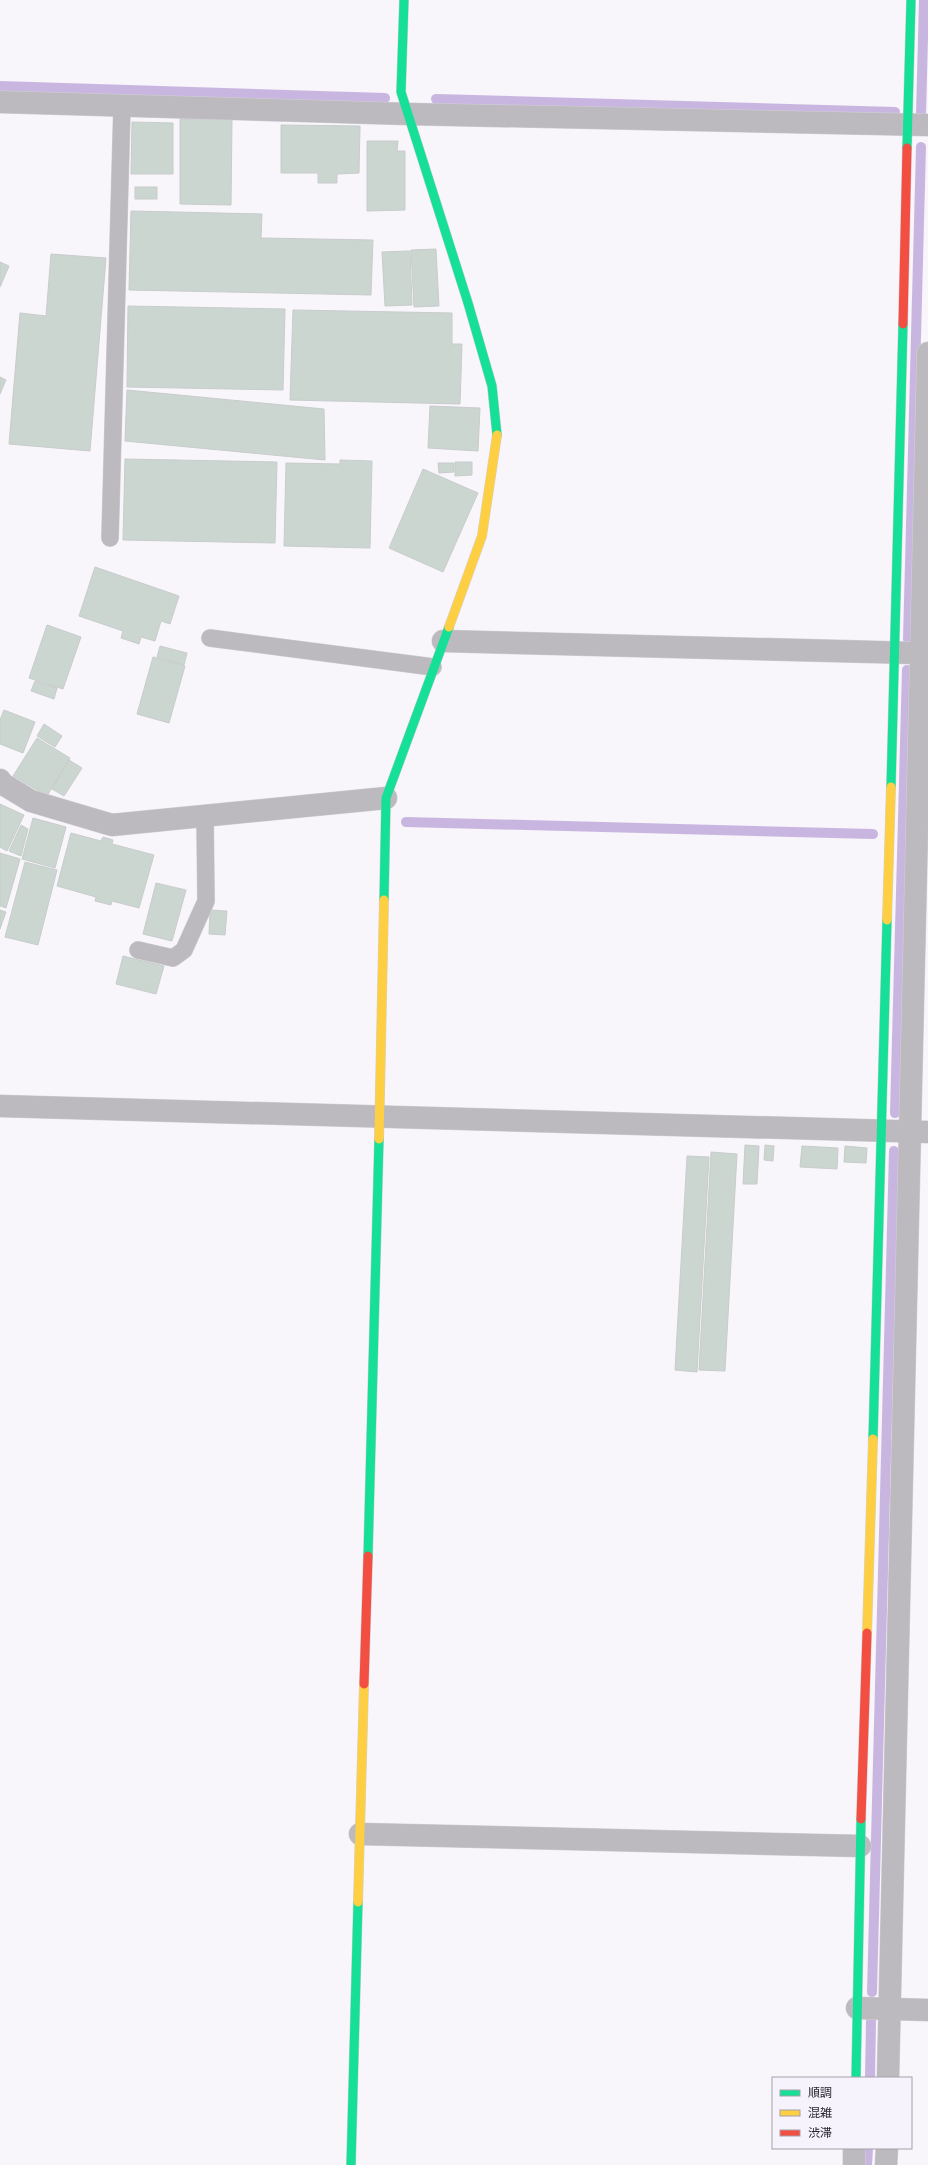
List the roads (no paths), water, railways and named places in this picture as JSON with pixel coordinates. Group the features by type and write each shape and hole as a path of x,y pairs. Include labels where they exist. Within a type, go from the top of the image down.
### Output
{"street":[{"path":"351,2165 380,1117 386,798 482,536 497,435 492,386 468,303 401,92 404,0"},
{"path":"856,2077 860,1846 882,1131 894,653 918,125 911,0"},
{"path":"0,102 408,114 918,125"},
{"path":"888,2077 919,1132 928,353"},
{"path":"443,641 925,654"},
{"path":"0,780 3,784 31,801 112,825 386,798"},
{"path":"0,1106 919,1132"},
{"path":"360,1834 860,1846"},
{"path":"857,2008 928,2010"},
{"path":"854,2149 854,2165"},
{"path":"886,2165 887,2149"}],"lane":[{"path":"110,538 122,106"},
{"path":"210,638 433,667"},
{"path":"138,950 173,958 184,950 206,901 205,816"}],"waterway":[{"path":"921,114 924,0"},
{"path":"0,86 385,98"},
{"path":"436,99 895,112"},
{"path":"908,639 921,147"},
{"path":"895,1113 907,670"},
{"path":"406,822 873,834"},
{"path":"872,1992 894,1151"},
{"path":"870,2077 871,2021"},
{"path":"867,2165 868,2149"}]}
